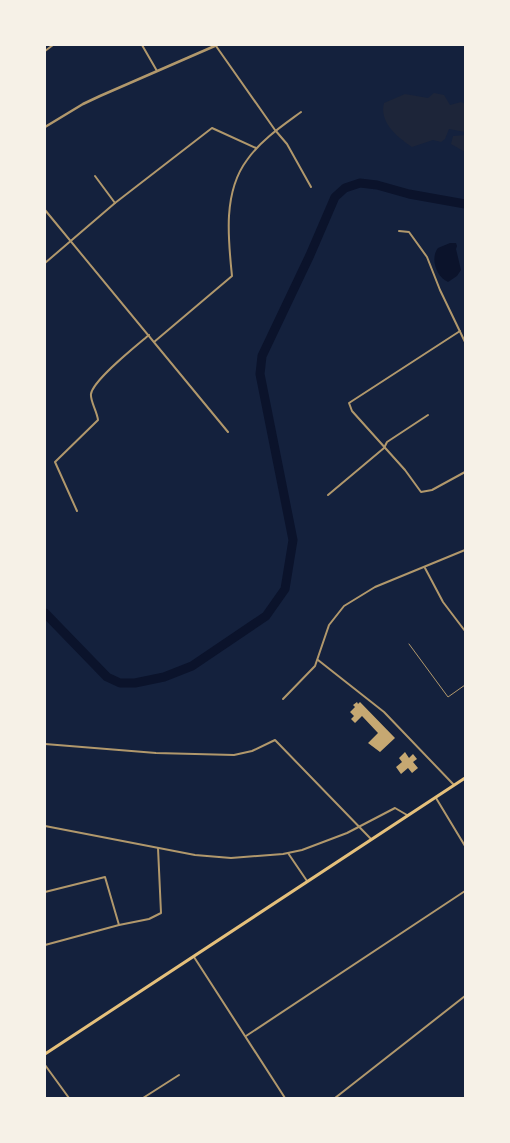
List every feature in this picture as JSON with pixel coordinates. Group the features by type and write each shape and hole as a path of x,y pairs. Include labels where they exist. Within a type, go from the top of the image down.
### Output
{"main road":[{"path":"45,1054 465,778"}],"street":[{"path":"45,51 53,45"},
{"path":"142,45 158,71"},
{"path":"45,127 83,104 216,45 286,144 311,187"},
{"path":"154,342 232,276 229,245 230,206 239,173 256,148 275,130 301,112"},
{"path":"45,263 116,203 212,128 256,148"},
{"path":"95,176 116,203"},
{"path":"45,210 228,432"},
{"path":"399,231 409,232 427,257 465,342"},
{"path":"460,331 349,403 352,411 405,470 421,492 432,490 465,472"},
{"path":"77,511 55,462 98,420 97,412 90,397 91,390 101,378 148,336"},
{"path":"328,495 384,448 387,442 428,415"},
{"path":"283,699 315,666 329,625 344,606 375,588 465,550"},
{"path":"425,567 443,602 465,631"},
{"path":"318,660 384,712 454,786"},
{"path":"45,744 156,753 234,755 244,754 275,740 371,839"},
{"path":"436,798 465,846"},
{"path":"45,826 195,855 231,858 288,853 327,842 360,827 394,808 408,816"},
{"path":"45,945 149,919 161,913 158,848"},
{"path":"288,853 307,881"},
{"path":"45,892 105,878 119,925"},
{"path":"246,1036 465,891"},
{"path":"194,957 285,1098"},
{"path":"335,1098 465,996"},
{"path":"45,1065 69,1098"},
{"path":"143,1098 179,1075"}],"lane":[{"path":"409,644 448,697 465,686"}],"shaded area":[{"path":"434,93 444,95 450,105 461,102 465,104 465,132 449,129 445,139 441,142 433,140 412,147 390,128 384,116 384,103 405,94 428,98"},
{"path":"465,135 465,152 451,144 453,136"},
{"path":"450,243 456,243 461,270 457,276 448,282 437,272 434,257 438,248"}],"building":[{"path":"357,702 358,704 360,702 395,738 380,752 368,743 378,733 362,716 355,723 351,719 354,716 350,712 355,707 353,705"},
{"path":"405,752 409,758 413,754 417,759 413,762 418,768 412,773 408,768 401,774 396,767 402,762 399,758"}],"waterway":[{"path":"45,613 107,677 120,683 135,683 164,677 192,666 266,616 285,589 293,540 260,374 262,356 335,197 345,188 360,183 465,204"}]}
